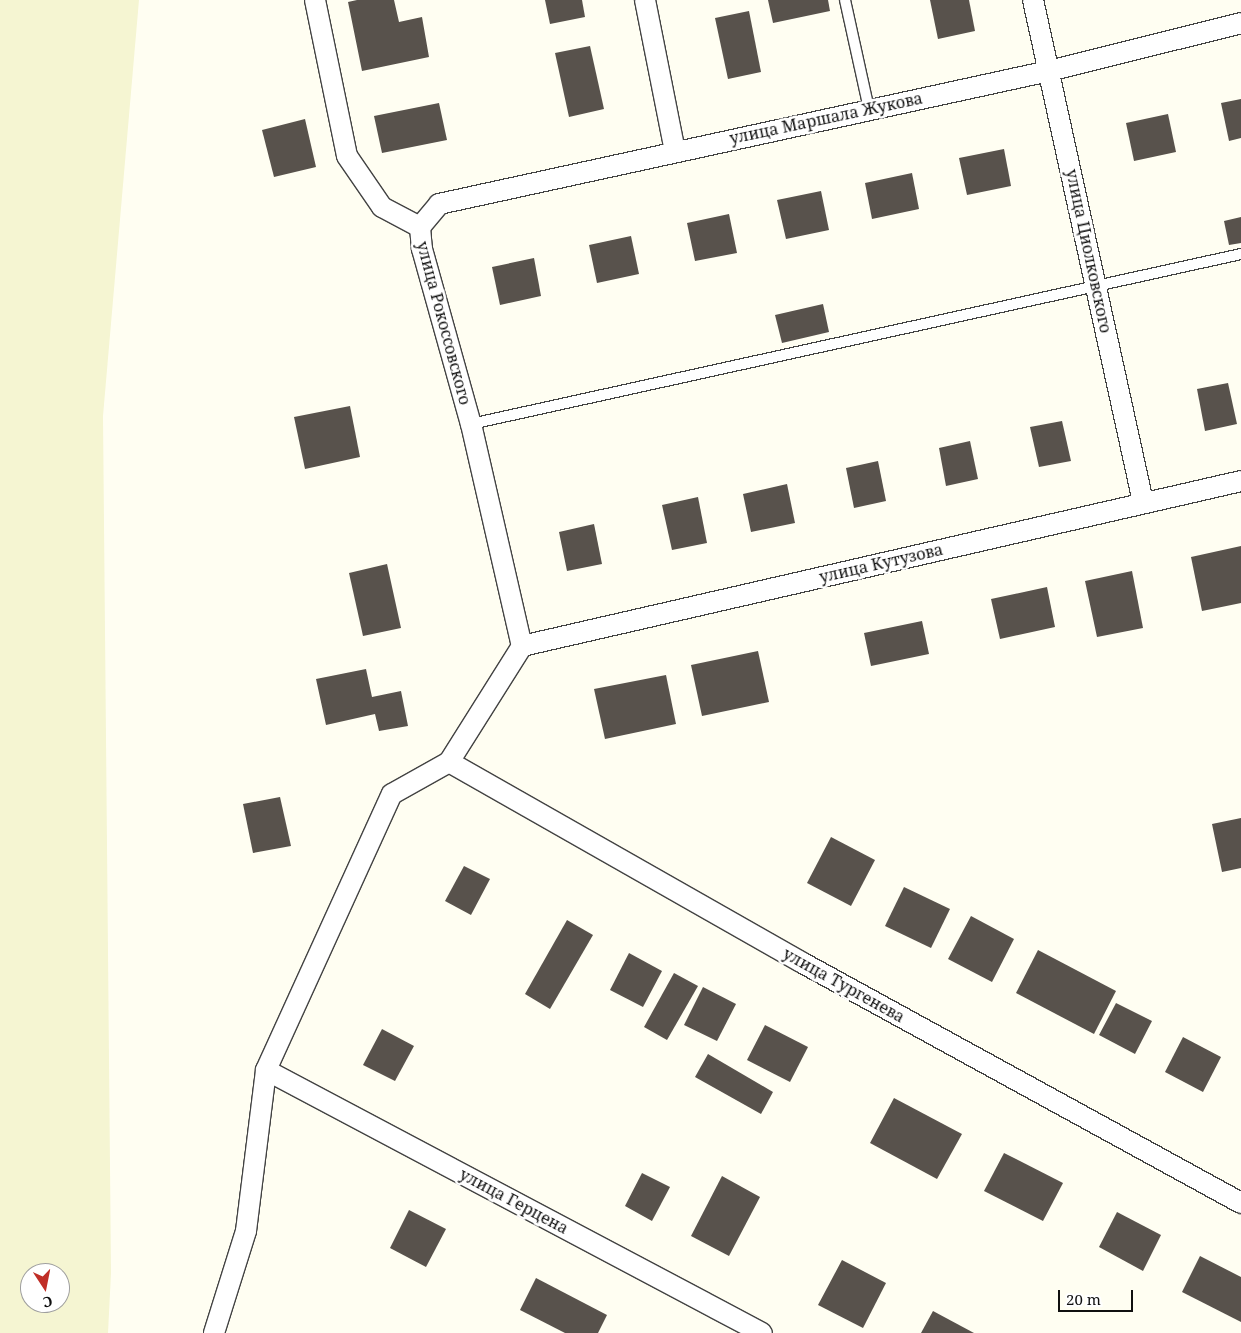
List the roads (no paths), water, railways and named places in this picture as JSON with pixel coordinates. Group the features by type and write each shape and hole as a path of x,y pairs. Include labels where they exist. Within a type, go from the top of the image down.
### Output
{"street":[{"name":"улица Рокоссовского","path":"316,0 347,156 382,207 420,227 422,249 471,424 522,646"},
{"path":"645,0 675,151"},
{"name":"улица Циолковского","path":"1033,0 1143,502"},
{"name":"улица Маршала Жукова","path":"420,227 439,204 675,151 1049,71 1241,23"},
{"name":"улица Кутузова","path":"522,646 1241,481"},
{"path":"214,1333 246,1231 266,1070 392,794 450,762 522,646"},
{"name":"улица Тургенева","path":"450,762 801,962 1241,1203"},
{"name":"улица Герцена","path":"266,1070 762,1333"}],"lane":[{"path":"844,0 869,109"},
{"path":"471,424 1241,254"}]}
